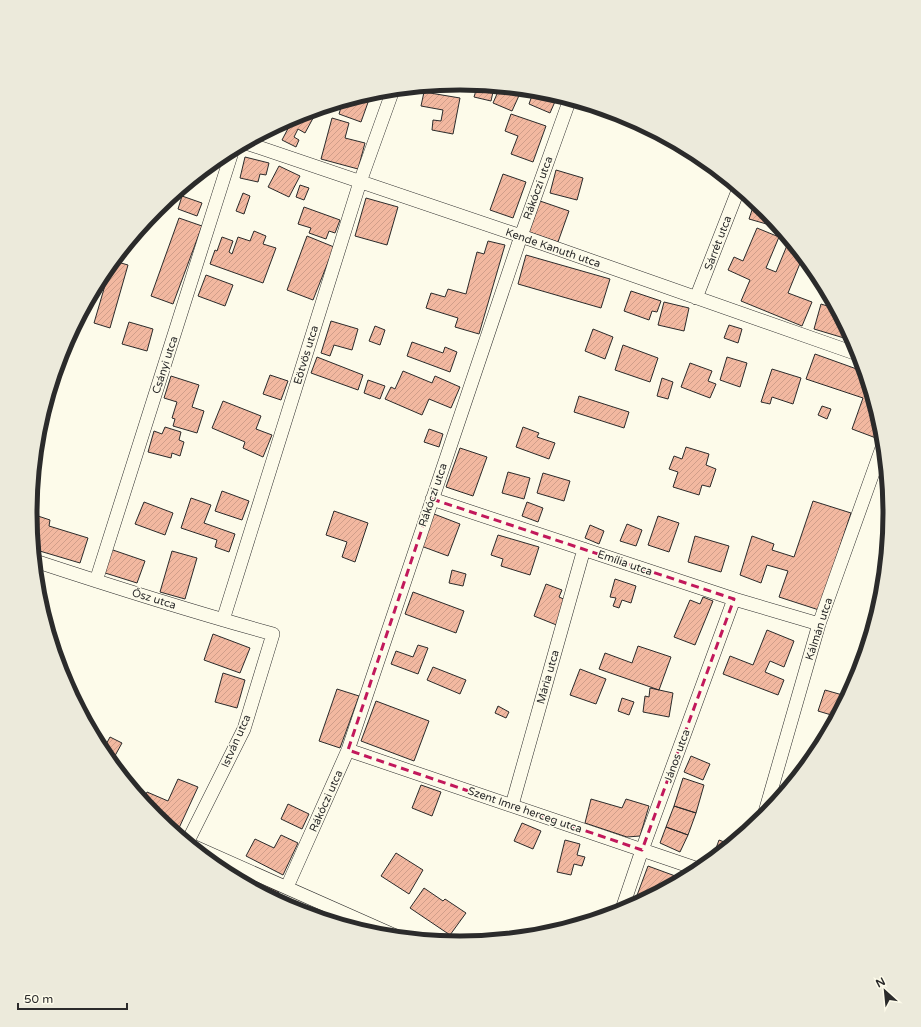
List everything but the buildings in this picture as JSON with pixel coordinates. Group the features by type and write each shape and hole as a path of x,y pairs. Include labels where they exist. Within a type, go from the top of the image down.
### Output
{"street":[{"name":"Eötvös utca","path":"223,620 360,182 391,96"},
{"name":"Rákóczi utca","path":"287,888 348,750 521,236 568,104"},
{"name":"Kende Kanuth utca","path":"253,145 521,236 853,352"},
{"name":"Csányi utca","path":"96,582 230,158"},
{"name":"Sárrét utca","path":"696,298 737,193"},
{"name":"Kálmán utca","path":"768,804 819,624 879,455"},
{"name":"Emília utca","path":"432,499 734,599 819,624"},
{"name":"Mária utca","path":"512,805 584,549"},
{"name":"Ősz utca","path":"40,563 96,582 273,634"},
{"name":"János utca","path":"623,905 734,599"},
{"name":"István utca","path":"190,839 244,729 273,634"},
{"name":"Szent Imre herceg utca","path":"348,750 694,867"},
{"path":"209,854 380,929"}],"highlighted area":[{"path":"432,499 734,599 642,850 348,750"}]}
